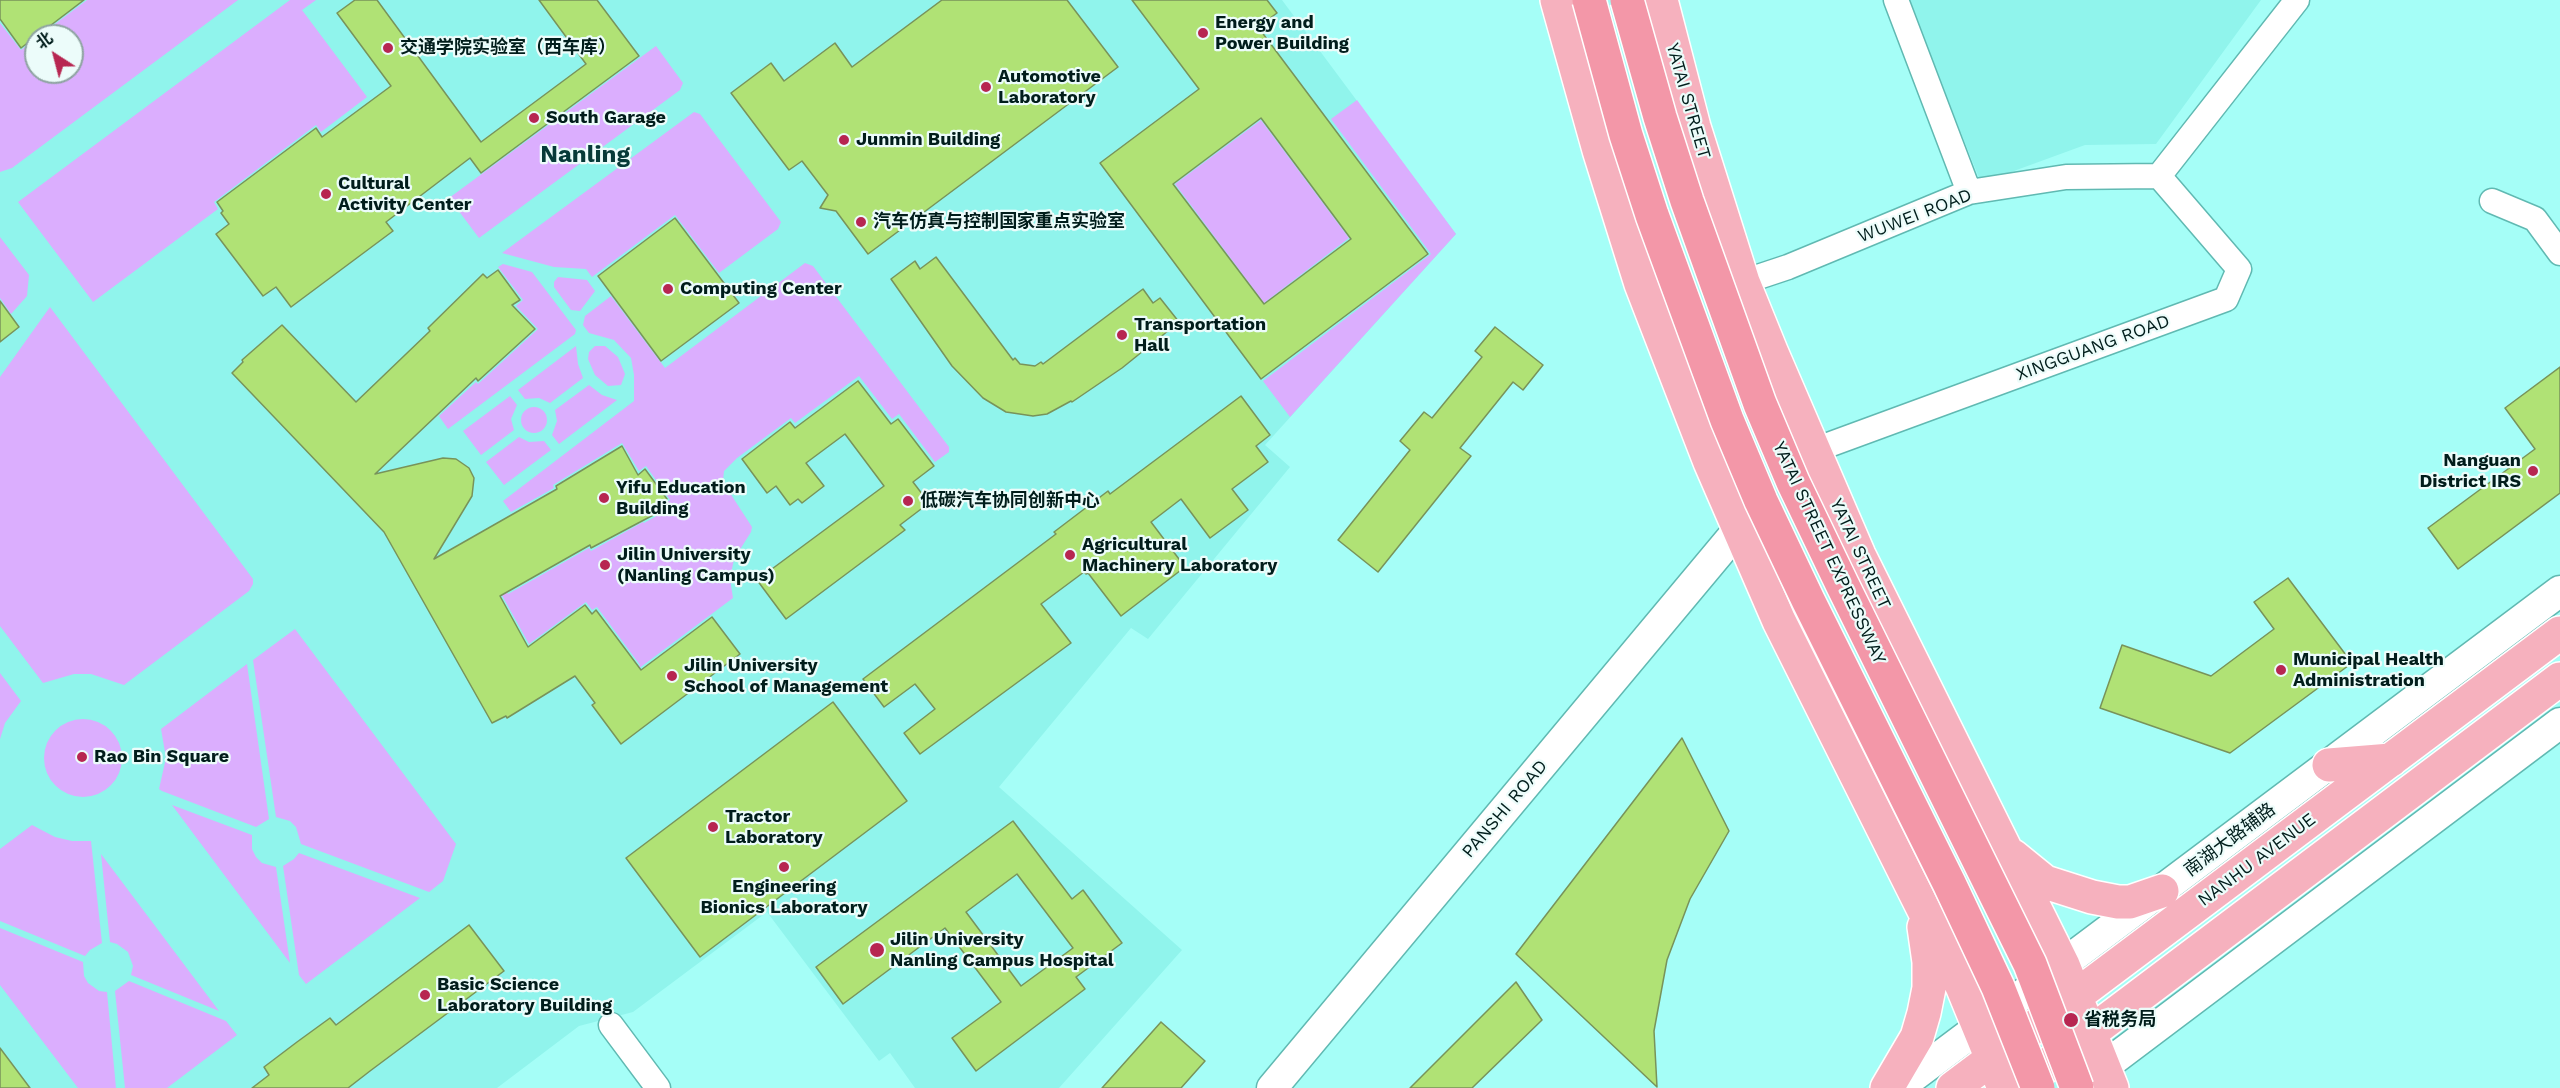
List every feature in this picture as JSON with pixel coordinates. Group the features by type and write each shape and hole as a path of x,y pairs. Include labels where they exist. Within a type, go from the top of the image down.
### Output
{"highway":[{"name":"YATAI STREET EXPRESSWAY","path":"1589,0 1623,123 1649,205 1727,420 1761,501 1808,600 1998,987 2038,1088"},
{"name":"YATAI STREET EXPRESSWAY","path":"1627,0 1660,117 1687,201 1764,414 1793,482 1837,574 2030,964 2076,1088"}],"main road":[{"path":"1557,0 1599,150 1641,284 1738,530 1785,632 1980,1027 1998,1073"},
{"name":"YATAI STREET","path":"1661,0 1694,127 1743,282 1812,452 1859,555 2063,965 2108,1077"},
{"name":"NANHU AVENUE","path":"1953,1088 1998,1073 2076,996 2560,633"},
{"name":"NANHU AVENUE","path":"2017,1088 2560,679"},
{"path":"2329,765 2391,760"},
{"path":"2008,852 2045,882 2092,897 2130,902 2162,891"},
{"path":"1887,1088 1917,1037 1929,988 1929,962 1918,898"}],"street":[{"path":"1896,0 1969,192"},
{"path":"2159,176 2297,0"},
{"name":"WUWEI ROAD","path":"1743,282 1788,267 1969,192 2066,177 2159,176"},
{"name":"XINGGUANG ROAD","path":"1812,452 2226,299 2239,269 2159,176"},
{"path":"2492,201 2535,219 2560,253"},
{"name":"PANSHI ROAD","path":"1272,1088 1738,530"},
{"name":"南湖大路辅路","path":"1898,1088 2560,591"},
{"path":"2076,1088 2108,1077 2560,723"},
{"path":"611,1024 658,1088"}],"shaded area":[{"name":"Jilin University (Nanling Campus)","path":"0,0 1282,0 1456,234 1265,445 1290,467 1148,639 1131,628 999,787 1182,950 1059,1088 915,1088 890,1053 879,1061 767,912 633,1012 579,1026 497,1088 0,1088"},
{"path":"87,0 238,0 12,168 0,172 0,23 21,50 24,48 24,84 84,84 84,24 55,24"},
{"path":"290,0 316,0 302,10 367,97 321,132 316,125 214,202 218,209 93,302 18,202"},
{"path":"1908,0 2261,0 2156,144 2085,145 1981,183"},
{"path":"656,46 683,83 680,90 479,238 449,198"},
{"path":"1357,100 1456,234 1290,417 1263,381 1431,254 1331,119"},
{"path":"694,112 700,114 781,222 778,229 719,273 675,215 592,277 586,269 554,267 502,253"},
{"path":"1261,120 1349,238 1264,303 1175,184"},
{"path":"0,237 29,275 27,296 11,314 0,298"},
{"path":"805,263 813,266 949,447 949,452 935,462 899,414 892,419 859,376 795,423 791,418 737,458 724,471 723,480 728,490 752,527 734,559 730,579 733,598 630,675 640,665 597,607 592,610 586,602 529,644 499,590 503,587 508,594 589,548 591,551 662,513 659,508 670,500 646,466 639,471 622,443 553,485 554,488 511,512 503,501 634,401 634,375 631,358 614,340 589,333 583,325 585,316 611,296 665,368"},
{"path":"503,264 532,272 576,330 575,334 448,429 439,416 538,329 516,306 523,300 498,267"},
{"path":"558,277 587,280 595,291 580,311 571,310 554,287 554,282"},
{"path":"50,307 253,579 249,591 124,685 91,674 74,674 43,683 0,626 0,377"},
{"path":"576,346 578,364 583,378 550,403 539,398 525,399 518,390"},
{"path":"595,346 605,346 618,357 625,374 621,385 608,386 595,375 588,359 589,352"},
{"path":"589,385 602,395 617,400 559,444 552,435 557,421 555,410"},
{"path":"510,396 517,405 511,419 514,430 481,455 463,431"},
{"path":"534,407 543,411 547,420 543,429 534,433 525,429 521,420 525,411"},
{"path":"519,437 529,442 544,441 551,450 504,485 486,462"},
{"path":"295,629 456,844 443,881 429,892 301,844 296,827 290,821 276,817 253,660"},
{"path":"247,664 269,819 256,827 159,789 166,758 161,729"},
{"path":"0,673 21,701 5,723 0,739"},
{"name":"Rao Bin Square","path":"83,719 98,722 111,730 119,743 122,758 119,773 111,786 98,794 83,797 68,794 55,786 47,773 44,758 47,743 55,730 68,722"},
{"path":"172,805 252,835 252,849 256,857 262,863 276,867 290,963"},
{"path":"32,825 55,837 72,841 91,841 102,943 85,956 0,921 0,849"},
{"path":"299,853 420,898 306,984 299,975 283,866"},
{"path":"101,854 219,1011 131,975 133,966 128,952 110,942"},
{"path":"0,928 83,962 84,976 88,983 99,991 107,992 116,1088 78,1088 0,985"},
{"path":"129,981 226,1021 237,1035 167,1088 125,1088 115,991"}],"building":[{"path":"0,0 84,0 52,24 24,24 24,46 21,48 0,19"},
{"name":"Cultural Activity Center","path":"355,0 377,0 481,142 586,64 539,0 597,0 639,56 481,173 470,158 386,222 393,231 291,307 276,287 263,296 216,234 229,224 217,202 316,128 322,137 391,86 337,13"},
{"path":"942,0 1067,0 1118,67 868,254 836,211 820,208 828,195 802,161 789,170 731,93 771,63 784,81 835,43 852,67"},
{"path":"1132,0 1267,0 1277,13 1258,27 1428,254 1261,379 1100,163 1199,89","holes":["1261,118 1351,239 1264,304 1173,184"]},
{"name":"Computing Center","path":"675,218 739,303 661,361 598,276"},
{"name":"Transportation Hall","path":"936,257 1013,360 1015,358 1020,364 1035,366 1041,362 1043,364 1143,289 1153,303 1160,298 1179,322 1122,368 1072,402 1047,414 1033,416 1006,412 983,398 952,366 891,279 915,261 920,269"},
{"name":"Yifu Education Building","path":"498,270 520,300 512,305 535,329 478,381 476,378 375,474 443,458 456,459 469,468 474,478 472,496 434,559 557,489 556,486 622,446 638,475 645,469 667,499 656,507 659,512 591,548 590,545 500,596 528,647 585,605 592,614 596,610 641,670 712,617 740,654 621,744 592,705 595,703 575,676 507,718 506,716 492,723 384,532 232,373 243,362 242,360 282,325 356,402 430,331 428,328 483,274 487,278"},
{"path":"0,301 19,327 0,342"},
{"path":"1495,327 1543,365 1523,390 1513,382 1460,448 1471,456 1378,572 1338,540 1410,450 1400,441 1424,412 1432,418 1482,357 1475,351"},
{"name":"Nanguan District IRS","path":"2560,367 2560,493 2458,569 2428,528 2535,449 2505,408"},
{"name":"低碳汽车协同创新中心","path":"858,381 891,424 898,419 934,466 913,482 929,503 900,525 905,530 786,619 757,580 884,486 845,434 806,463 824,486 802,503 798,499 790,505 776,486 767,493 742,459 790,422 795,428"},
{"path":"1241,396 1270,435 1256,446 1268,462 1232,489 1248,510 1210,538 1181,499 1151,522 1185,567 1121,616 1088,573 1084,572 1041,604 1071,643 920,754 904,733 935,709 915,684 884,707 863,679 1056,534 1054,532 1108,491 1110,494"},
{"name":"Municipal Health Administration","path":"2288,578 2352,663 2230,753 2100,708 2122,645 2211,676 2274,629 2254,602"},
{"path":"833,702 907,801 700,957 626,858"},
{"path":"1682,738 1729,831 1690,899 1667,960 1654,1031 1657,1087 1516,954"},
{"name":"Jilin University Nanling Campus Hospital","path":"1013,821 1072,899 1083,890 1122,943 1076,977 1085,989 976,1071 952,1038 1001,1002 945,928 843,1004 816,967","holes":["1017,874 1073,948 1021,986 966,912"]},
{"name":"Basic Science Laboratory Building","path":"469,925 504,971 348,1088 252,1088 269,1075 264,1067 297,1042 330,1018 336,1025"},
{"path":"1516,982 1542,1020 1472,1088 1410,1088"},
{"path":"1161,1022 1205,1061 1181,1088 1102,1088"},
{"path":"0,1048 30,1088 0,1088"}],"place":[{"name":"Energy and Power Building","path":"1203,33"},
{"name":"交通学院实验室（西车库）","path":"388,48"},
{"name":"Automotive Laboratory","path":"986,87"},
{"name":"South Garage","path":"534,118"},
{"name":"Junmin Building","path":"844,140"},
{"name":"Cultural Activity Center","path":"326,194"},
{"name":"汽车仿真与控制国家重点实验室","path":"861,222"},
{"name":"Computing Center","path":"668,289"},
{"name":"Transportation Hall","path":"1122,335"},
{"name":"Nanguan District IRS","path":"2533,471"},
{"name":"Yifu Education Building","path":"604,498"},
{"name":"低碳汽车协同创新中心","path":"908,501"},
{"name":"Agricultural Machinery Laboratory","path":"1070,555"},
{"name":"Jilin University (Nanling Campus)","path":"605,565"},
{"name":"Municipal Health Administration","path":"2281,670"},
{"name":"Jilin University School of Management","path":"672,676"},
{"name":"Rao Bin Square","path":"82,757"},
{"name":"Tractor Laboratory","path":"713,827"},
{"name":"Engineering Bionics Laboratory","path":"784,867"},
{"name":"Jilin University Nanling Campus Hospital","path":"877,950"},
{"name":"Basic Science Laboratory Building","path":"425,995"},
{"name":"省税务局","path":"2071,1020"}],"district":[{"name":"Nanling","path":"585,155"}]}
